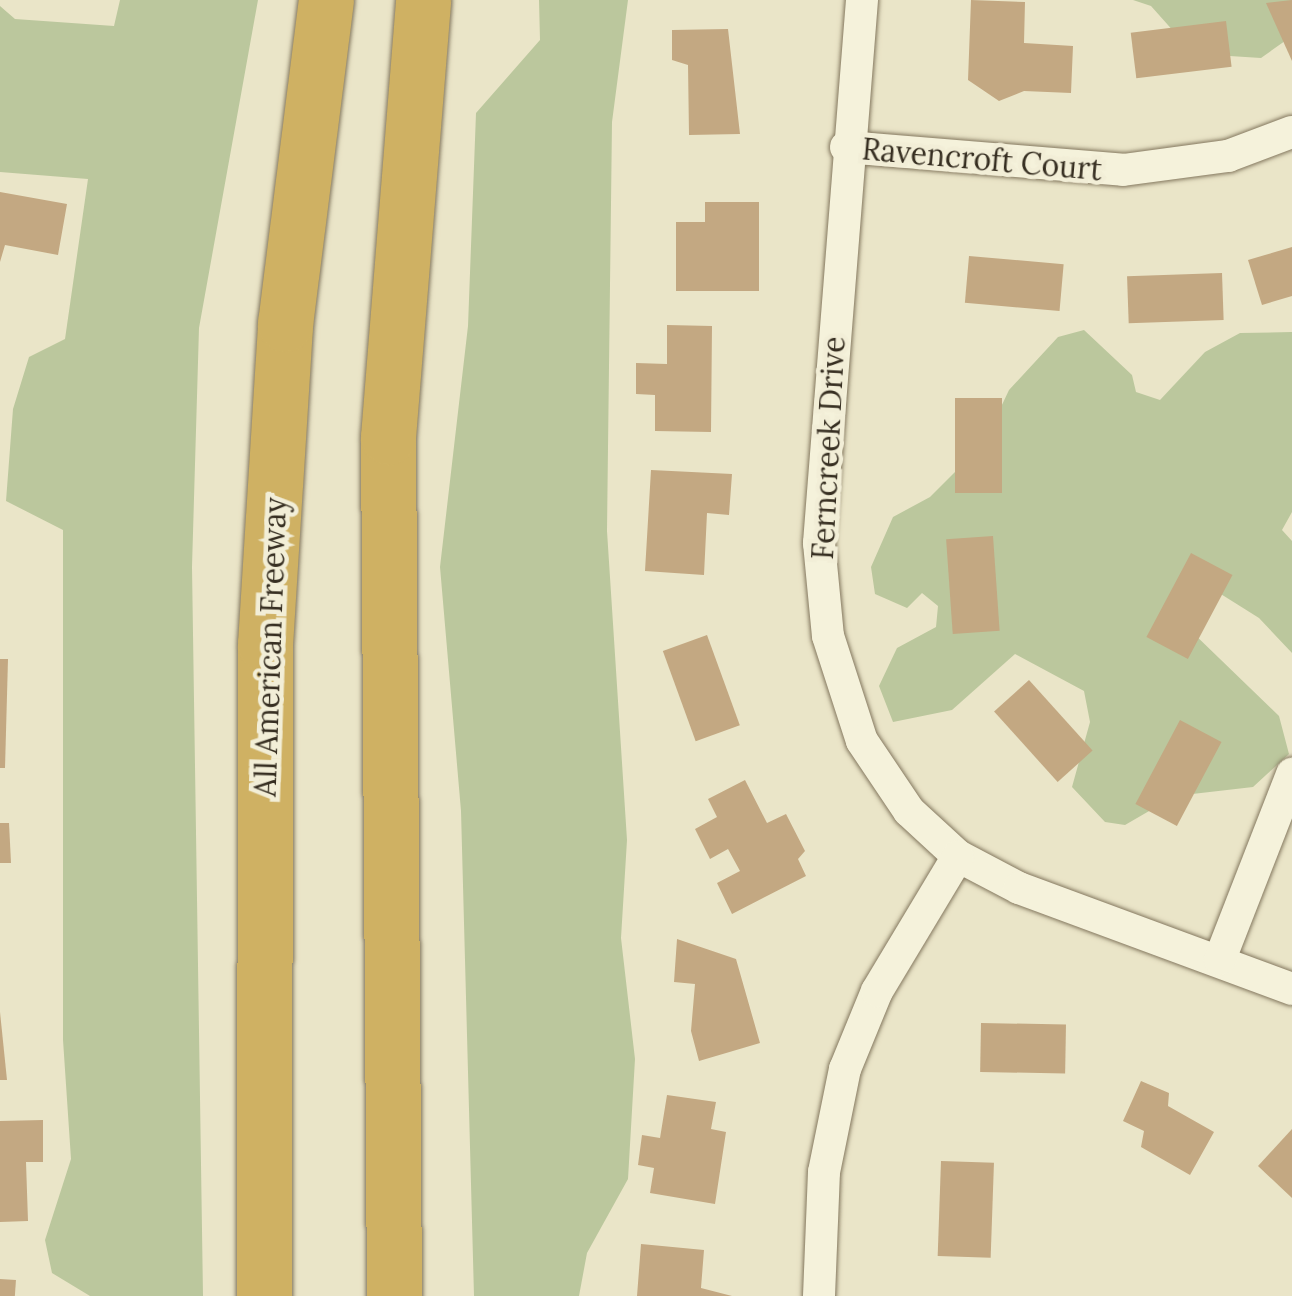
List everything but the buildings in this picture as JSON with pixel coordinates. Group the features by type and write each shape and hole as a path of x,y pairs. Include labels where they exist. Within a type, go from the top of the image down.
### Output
{"highway":[{"name":"All American Freeway","path":"264,1296 265,644 285,324 326,0"},
{"path":"394,1296 388,438 423,0"}],"street":[{"name":"Ferncreek Drive","path":"862,0 846,147 819,544 828,636 850,712 884,778 958,856 1020,888 1220,959 1292,989"},
{"name":"Ravencroft Court","path":"846,147 1123,170 1228,156 1292,132"},
{"path":"1220,959 1292,774"},
{"path":"819,1296 824,1172 845,1069 877,991 958,856"}],"green space":[{"path":"120,0 258,0 199,328 192,567 203,1296 90,1296 52,1273 45,1240 71,1159 63,1040 63,530 6,501 13,409 29,357 65,339 88,179 0,172 0,6 15,19 114,26"},
{"path":"539,0 628,0 612,122 607,531 627,840 621,938 635,1059 628,1179 587,1253 579,1296 474,1296 461,811 440,567 468,326 476,113 540,40"},
{"path":"1133,0 1292,0 1292,36 1261,58 1214,55 1184,43 1151,6"},
{"path":"1084,330 1132,375 1136,392 1160,400 1205,352 1240,333 1292,332 1292,512 1282,530 1292,541 1292,653 1259,618 1216,591 1189,629 1279,716 1289,754 1253,787 1175,796 1125,825 1105,822 1072,787 1090,722 1084,691 1015,654 952,710 893,722 879,686 897,648 936,627 938,606 922,593 907,608 875,594 871,567 893,517 930,497 984,443 1009,390 1058,337"}]}
